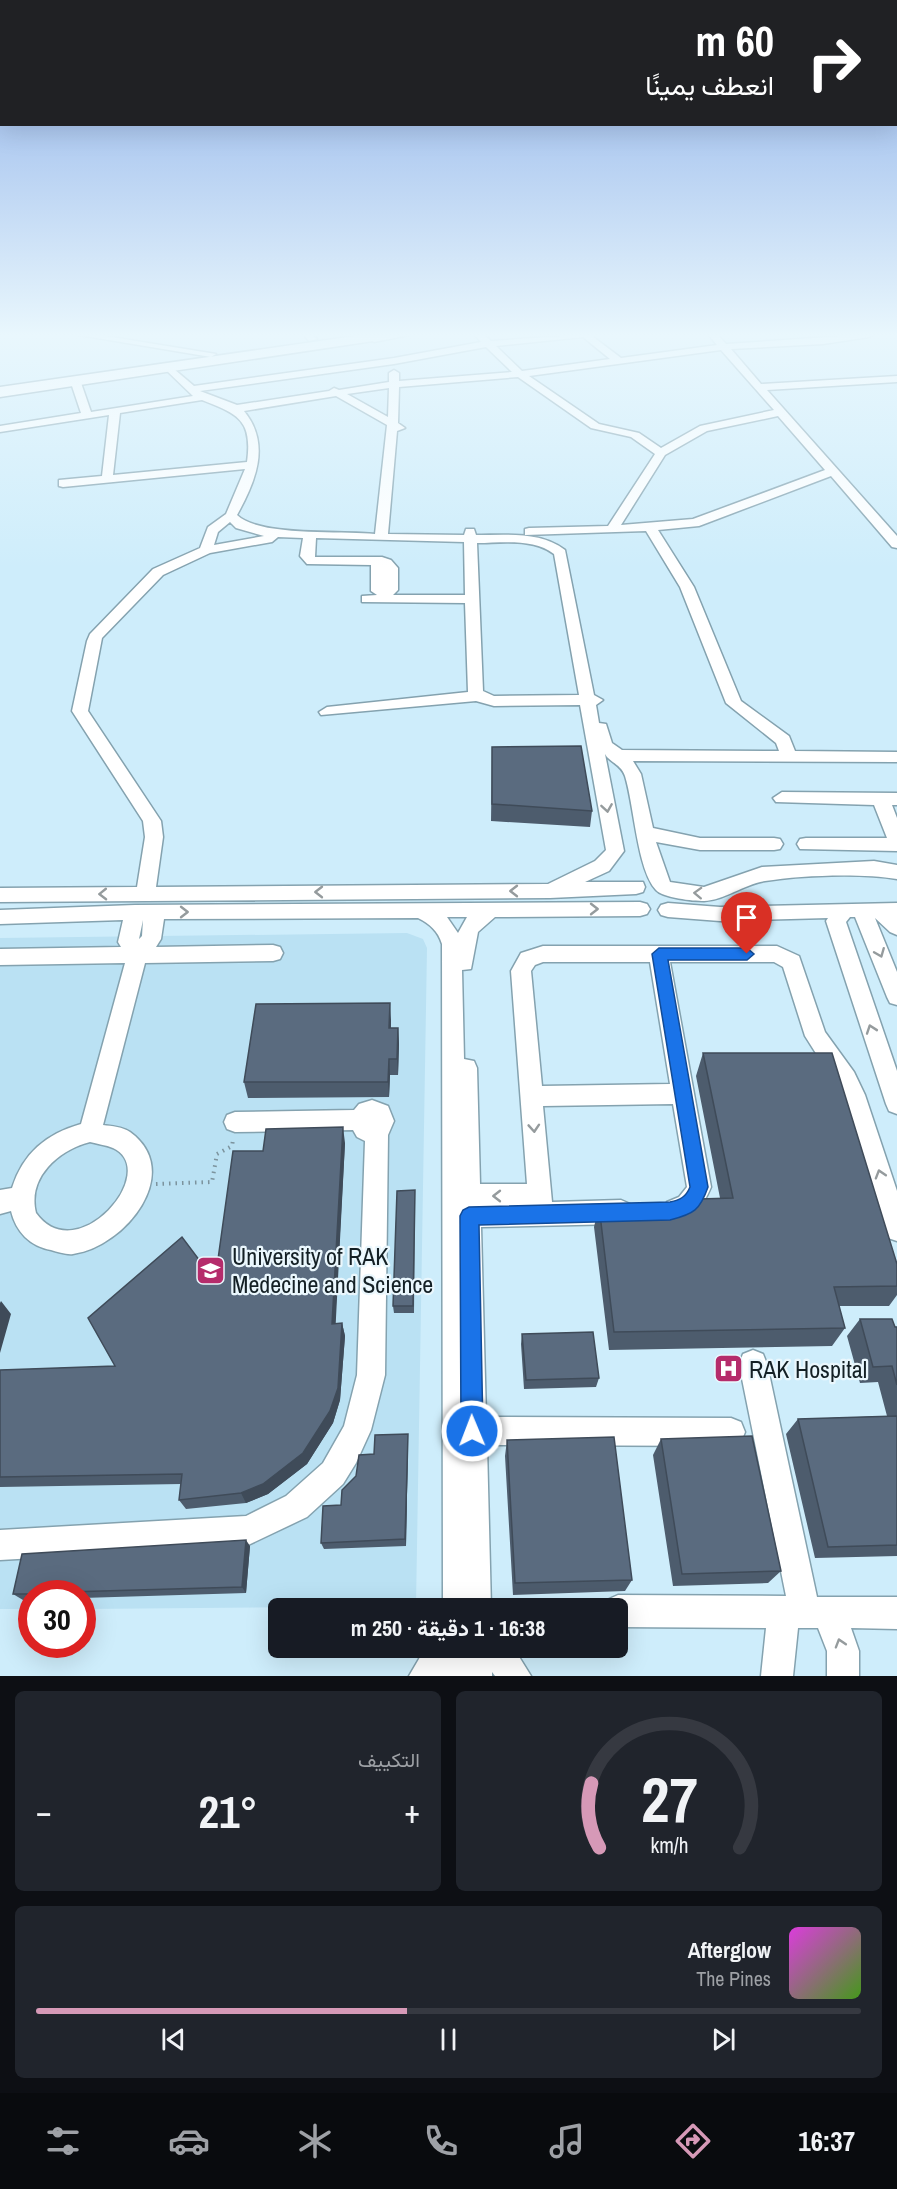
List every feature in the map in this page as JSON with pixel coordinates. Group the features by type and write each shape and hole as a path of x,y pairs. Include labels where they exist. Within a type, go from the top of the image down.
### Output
{"street":[{"path":"0,429 107,412"},
{"path":"107,479 115,412"},
{"path":"206,550 212,530 231,516 241,499 252,465 255,451 251,428 240,412"},
{"path":"370,412 396,427"},
{"path":"385,535 397,412"},
{"path":"575,412 595,426 635,435 661,453"},
{"path":"612,530 661,453 704,428 780,412"},
{"path":"781,412 897,544"},
{"path":"63,483 252,465"},
{"path":"231,516 240,525 255,531 294,534 470,535 650,528 695,523 833,471"},
{"path":"650,528 687,587 734,703 778,735 789,757"},
{"path":"566,542 581,531"},
{"path":"534,532 554,534 566,542 591,700 597,755 615,852 602,866 550,891"},
{"path":"147,893 154,837 152,821 80,711 95,637 158,572 206,550 294,534"},
{"path":"310,534 307,556 312,561 377,561"},
{"path":"470,535 474,688 478,696"},
{"path":"470,535 537,540 549,544 560,553 591,700 605,745 629,766 633,774 652,858 664,887 673,900 668,910"},
{"path":"367,599 472,598"},
{"path":"327,712 478,696 494,701 591,700"},
{"path":"597,755 897,757"},
{"path":"782,798 889,799 897,843 815,844 812,872"},
{"path":"645,833 700,844 774,844"},
{"path":"652,858 700,844"},
{"path":"848,844 859,857 874,868"},
{"path":"640,909 632,901 632,891 643,883 705,894 754,875 874,868 897,872"},
{"path":"0,895 550,891 636,887"},
{"path":"0,917 135,912 640,909 655,914 668,910 720,914 871,910 897,927"},
{"path":"418,910 445,926 452,944 462,1206"},
{"path":"467,1598 462,1206 463,944 468,927 483,914 493,910"},
{"path":"871,910 897,996"},
{"path":"871,910 837,917 836,926 891,1068 897,1104"},
{"path":"135,912 128,942 138,954"},
{"path":"90,1132 138,954 151,939 156,912"},
{"path":"0,957 273,953"},
{"path":"540,1205 521,971 528,959 543,954 777,954 786,957 796,969 811,1025 824,1049 846,1078 854,1095 897,1229"},
{"path":"462,1206 540,1205 653,1212 684,1208 694,1200 699,1187 659,954"},
{"path":"532,1096 683,1094"},
{"path":"0,1545 246,1531 279,1519 301,1504 334,1472 353,1442 365,1409 370,1375 369,1125 235,1122"},
{"path":"90,1132 119,1137 129,1145 139,1163 139,1184 134,1199 113,1225 98,1234 74,1241 51,1240 38,1234 11,1200 36,1162 52,1147 70,1137 90,1132"},
{"path":"753,1364 806,1612 840,1640 844,1656 843,1676"},
{"path":"465,1431 731,1432"},
{"path":"628,1611 897,1613"},
{"path":"777,1676 779,1638 806,1612"},
{"path":"424,1676 437,1658"},
{"path":"459,1658 460,1676"},
{"path":"476,1658 476,1676"},
{"path":"501,1658 515,1676"}],"path":[{"path":"139,1184 212,1182 217,1154 232,1146 235,1122"}],"shaded area":[{"name":"University of RAK Medecine and Science","path":"407,933 423,939 427,948 416,1598 268,1598 268,1607 96,1609 96,1580 18,1580 18,1609 0,1609 0,938"}],"building":[{"path":"581,746 592,811 492,804 492,747"},
{"path":"390,1003 389,1028 398,1028 397,1059 389,1059 388,1082 244,1082 256,1004"},
{"path":"703,1053 832,1053 897,1264 897,1286 834,1287 845,1328 614,1332 599,1206 677,1204 698,1196 699,1199 733,1198"},
{"path":"343,1127 332,1324 342,1323 338,1388 330,1411 303,1453 263,1484 241,1493 179,1500 182,1474 0,1477 0,1370 115,1366 88,1318 182,1237 215,1281 233,1151 263,1151 266,1129"},
{"path":"415,1190 413,1306 393,1306 397,1191"},
{"path":"860,1319 892,1319 897,1327 897,1385 892,1366 873,1367"},
{"path":"593,1332 599,1378 526,1380 522,1334"},
{"path":"897,1416 897,1545 828,1547 798,1419"},
{"path":"408,1434 405,1539 321,1543 323,1506 341,1505 342,1490 356,1476 359,1455 374,1454 375,1435"},
{"path":"752,1436 781,1571 682,1574 661,1439"},
{"path":"614,1437 632,1580 515,1583 507,1440"},
{"path":"246,1540 242,1587 96,1591 96,1580 18,1580 18,1594 13,1594 22,1554"}],"place":[{"name":"University of RAK Medecine and Science","path":"211,1270"},
{"name":"RAK Hospital","path":"728,1369"}],"route":[{"path":"472,1431 469,1216 670,1211 684,1208 694,1200 699,1187 698,1174 659,954 747,954"}]}
